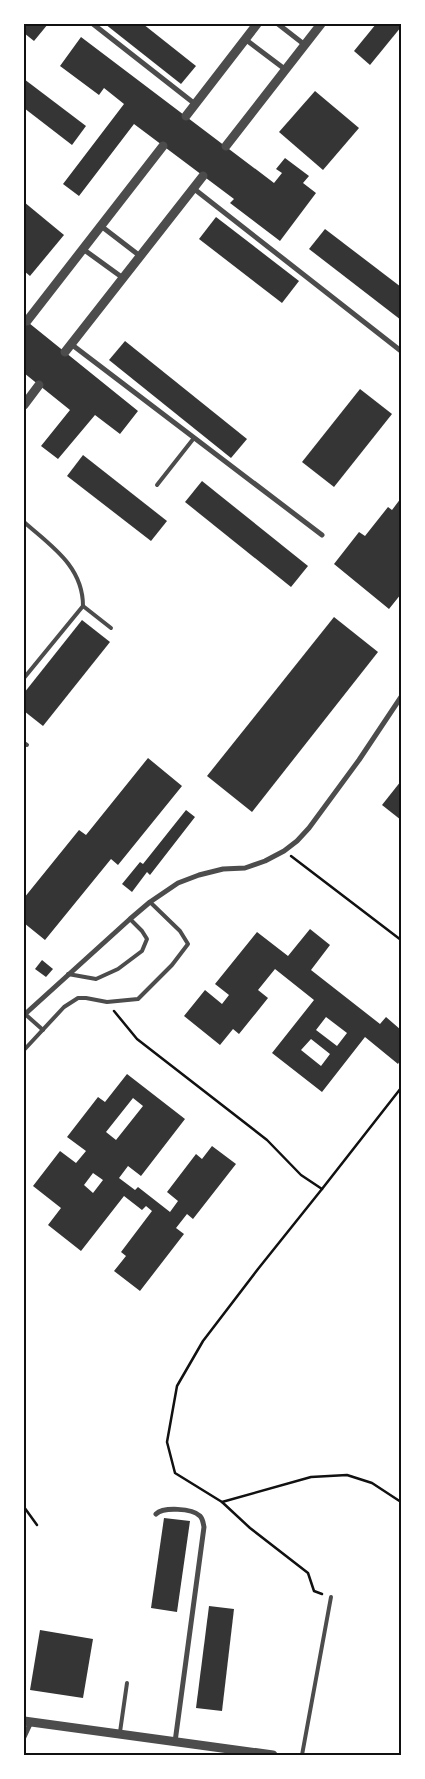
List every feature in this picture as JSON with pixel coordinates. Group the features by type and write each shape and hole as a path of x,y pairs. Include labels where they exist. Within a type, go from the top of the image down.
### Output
{"street":[{"path":"93,24 195,104"},
{"path":"186,116 257,24"},
{"path":"278,24 305,45"},
{"path":"226,146 321,24"},
{"path":"245,39 286,70"},
{"path":"27,321 163,146"},
{"path":"65,352 203,176"},
{"path":"193,188 401,351"},
{"path":"100,226 140,256"},
{"path":"82,249 123,278"},
{"path":"71,344 322,535"},
{"path":"24,404 39,385"},
{"path":"24,1014 130,919 150,902 178,883 223,869 245,868 265,861 284,851 309,828 359,760 401,697"},
{"path":"156,1514 166,1509 196,1513 201,1518 204,1527 175,1742"},
{"path":"24,1737 27,1721 273,1755"}],"lane":[{"path":"157,485 194,438"},
{"path":"24,522 60,554 76,576 83,591 83,606 24,678"},
{"path":"83,606 111,628"},
{"path":"24,1050 64,1007 78,998 108,1002 138,999 172,965 188,944 180,931 150,902"},
{"path":"68,974 96,979 118,969 142,951 147,939 130,919"},
{"path":"24,1014 43,1030"},
{"path":"302,1755 330,1597"},
{"path":"120,1734 127,1683"}],"path":[{"path":"284,851 401,940"},
{"path":"108,1002 137,1039 267,1140 301,1175 322,1189"},
{"path":"330,1597 314,1591 308,1573 250,1528 222,1502 175,1473 167,1442 177,1386 203,1341 401,1088"},
{"path":"222,1502 311,1477 347,1475 372,1483 401,1502"},
{"path":"24,1507 38,1525"}],"building":[{"path":"24,24 48,24 34,41 24,33"},
{"path":"105,24 143,24 196,66 181,84"},
{"path":"376,24 401,24 401,27 370,65 354,51"},
{"path":"81,37 274,183 282,173 276,169 285,158 309,176 303,183 316,193 280,241 230,203 234,199 134,124 79,196 63,184 124,104 104,88 99,95 60,66"},
{"path":"24,79 86,126 72,145 24,108"},
{"path":"315,91 359,128 323,170 279,132"},
{"path":"24,202 64,235 30,276 24,271"},
{"path":"216,217 299,281 282,303 199,239"},
{"path":"325,229 401,287 401,320 309,249"},
{"path":"24,319 138,411 120,434 95,415 58,459 41,446 70,410 24,373"},
{"path":"125,341 247,439 231,458 109,360"},
{"path":"360,389 392,414 334,487 302,462"},
{"path":"83,455 167,521 151,541 67,476"},
{"path":"202,481 308,566 291,587 185,502"},
{"path":"401,498 401,594 389,609 334,564 359,532 365,536 388,507 392,510"},
{"path":"334,617 378,652 252,812 207,776"},
{"path":"82,620 110,642 43,726 24,711 24,693"},
{"path":"148,758 182,786 118,865 111,859 45,940 24,923 24,898 79,830 86,835"},
{"path":"401,781 401,820 382,805"},
{"path":"186,810 195,817 150,875 147,872 132,892 122,884 140,862 143,864"},
{"path":"310,929 330,945 311,970 380,1024 386,1017 401,1030 401,1059 398,1064 365,1037 322,1092 272,1053 314,1000 275,969 258,990 268,998 239,1034 233,1029 220,1045 184,1016 205,990 222,1004 229,995 215,984 257,932 288,956","holes":["326,1017 347,1033 337,1046 316,1030","311,1039 330,1054 321,1066 301,1050"]},
{"path":"42,960 53,969 46,977 35,969"},
{"path":"127,1074 185,1119 141,1176 128,1166 119,1178 135,1190 138,1187 170,1212 178,1201 167,1192 196,1154 202,1159 212,1146 236,1164 193,1219 187,1214 176,1228 184,1234 140,1291 114,1271 126,1256 121,1252 152,1211 146,1206 142,1210 124,1196 81,1251 48,1225 61,1208 33,1186 60,1151 76,1163 86,1151 67,1137 98,1097 105,1102","holes":["133,1098 143,1106 116,1140 106,1132","93,1173 103,1180 93,1193 84,1185"]},
{"path":"164,1518 190,1521 177,1612 151,1608"},
{"path":"209,1606 234,1609 222,1711 196,1708"},
{"path":"40,1630 93,1639 83,1698 30,1690"}]}
